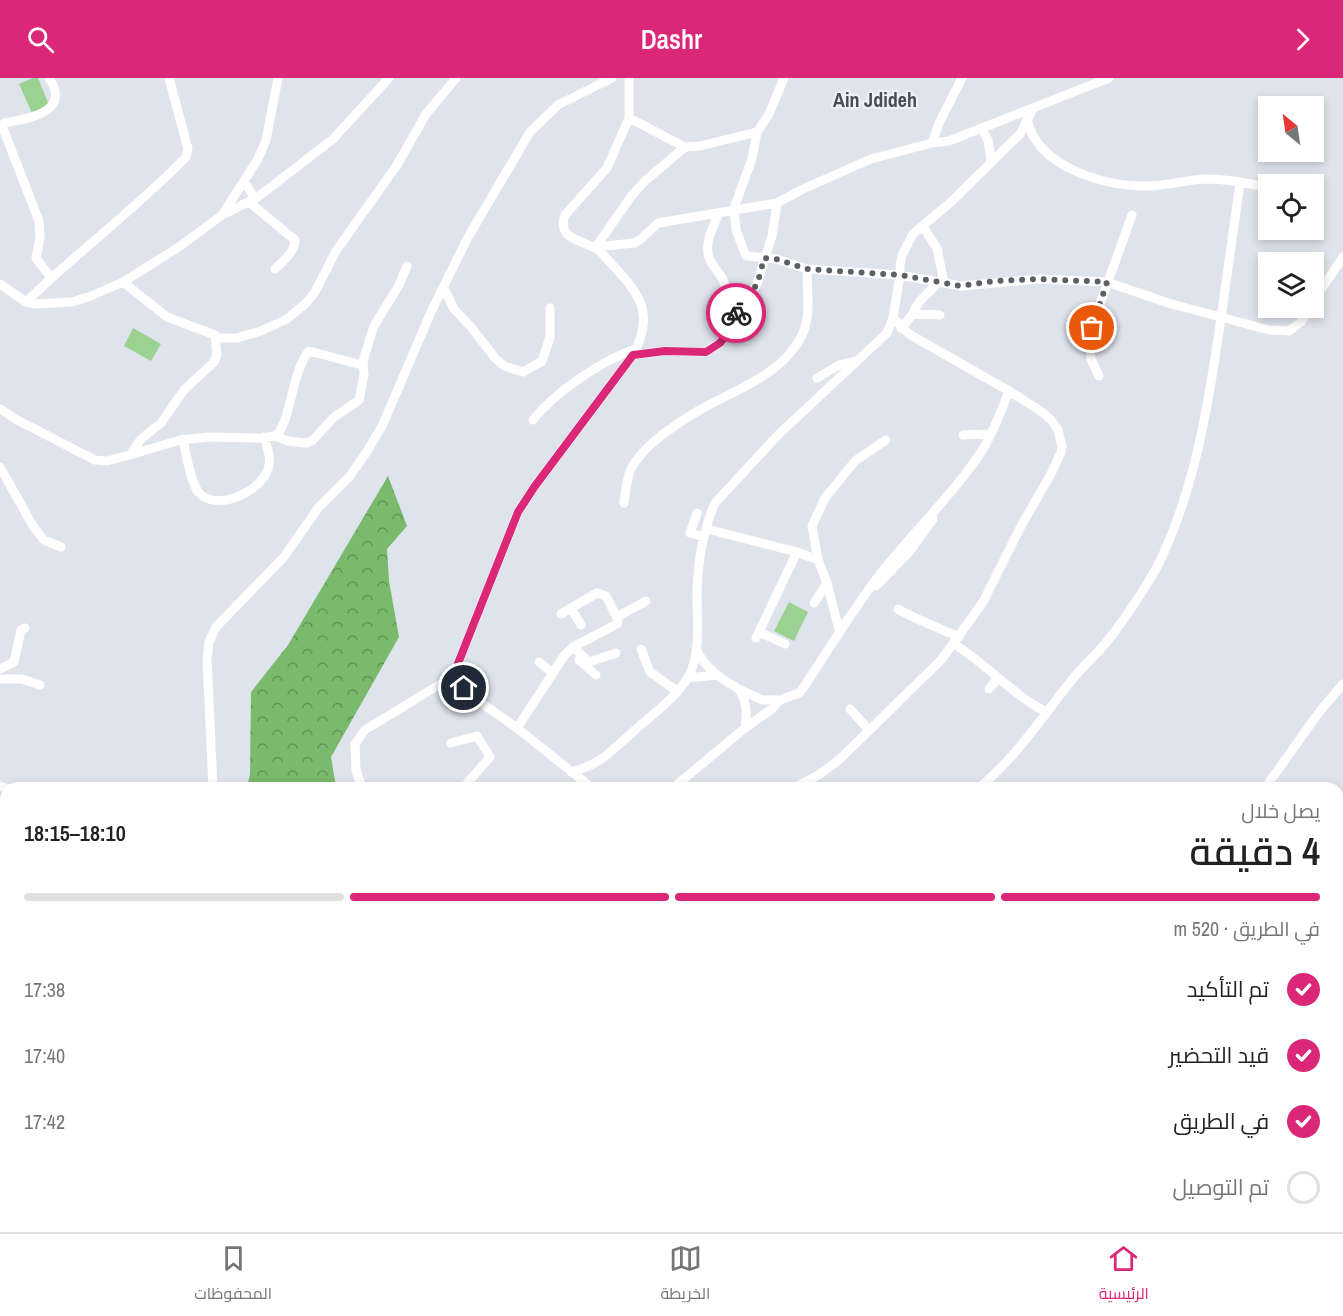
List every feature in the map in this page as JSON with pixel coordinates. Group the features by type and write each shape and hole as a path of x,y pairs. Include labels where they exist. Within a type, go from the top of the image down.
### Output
{"street":[{"path":"49,78 56,95 49,109 43,113 1,124 39,221 40,238 36,258 51,278"},
{"path":"26,302 186,157 188,149 169,78"},
{"path":"222,215 267,140 278,78"},
{"path":"0,284 26,302 35,304 72,302 123,282 179,247 222,215 252,201 333,139 389,78"},
{"path":"216,338 237,338 261,331 287,319 305,304 315,292 336,250 397,165 426,114 456,78"},
{"path":"213,782 207,659 211,635 289,551 319,507 350,476 368,450 383,424 431,312 467,239 530,132 558,105 612,78"},
{"path":"629,78 629,118 607,168 563,220 566,232 582,244 596,247 634,243 658,224 777,203 871,159 932,143 949,141 1109,78"},
{"path":"784,78 769,114 757,132 752,159 737,196 734,211 736,230 743,252 750,257 776,259 807,269 900,275 961,286 994,281 1039,279 1107,282 1168,303 1269,330 1289,331 1304,318"},
{"path":"932,143 939,123 962,78"},
{"path":"571,772 596,764 677,691 687,678 697,651 697,589 706,533 715,503 779,434 887,333 893,318 900,265 913,234 952,201 1020,134 1033,109"},
{"path":"629,118 685,147 700,146 757,132"},
{"path":"1028,119 1032,135 1040,146 1058,161 1075,172 1103,181 1146,186 1202,179 1258,186"},
{"path":"981,128 988,140 991,161"},
{"path":"596,247 616,215 639,188 685,147"},
{"path":"244,181 252,201 295,240 291,252 275,269"},
{"path":"986,782 1008,762 1076,675 1107,642 1160,562 1187,491 1203,429 1239,183"},
{"path":"532,420 558,395 587,374 624,353 706,352 720,343 729,332 737,311 757,284 772,236 777,203"},
{"path":"718,213 708,240 707,251 725,284 729,300 737,311"},
{"path":"1099,376 1091,359 1089,342 1107,282 1132,215"},
{"path":"923,227 936,248 941,282"},
{"path":"584,782 517,728 470,695 456,674 457,666 518,512 635,352 645,322 644,310 638,296 596,247"},
{"path":"1324,285 1343,257"},
{"path":"0,409 95,460 107,461 183,439 269,436 300,443 313,440 334,417 359,400 364,375 362,365 374,326 399,285 407,266"},
{"path":"624,503 627,478 633,465 645,450 679,422 757,381 796,346 804,331 807,313 807,269"},
{"path":"123,282 167,317 214,334 217,355 210,367 184,390 161,423 141,439 130,455"},
{"path":"901,328 913,314 919,301 941,282"},
{"path":"444,288 454,309 495,358 504,366 516,371 523,372 542,361 550,337 550,308"},
{"path":"913,314 940,315"},
{"path":"804,782 833,765 942,659 957,640 983,602 1061,452 1061,438 1051,420 1009,391 901,328 893,318"},
{"path":"269,436 279,433 284,424 293,383 302,358 309,351 362,365"},
{"path":"818,378 839,365 857,361"},
{"path":"697,651 702,662 717,675 762,700 780,700 799,693 839,630 865,595 903,546 941,505 982,450 1009,391"},
{"path":"963,435 991,434"},
{"path":"183,439 196,488 204,496 216,500 240,496 252,491 261,482 270,462 269,436"},
{"path":"839,630 827,583 818,560 813,526 825,498 855,461 886,440"},
{"path":"0,467 33,526 44,540 61,547"},
{"path":"697,513 690,533 706,533 798,552 818,560"},
{"path":"784,644 757,635 798,552"},
{"path":"814,603 827,583"},
{"path":"517,728 571,649 617,624 617,617 603,594 593,595 561,614"},
{"path":"617,617 646,601"},
{"path":"571,608 581,625"},
{"path":"898,609 915,619 934,624 957,640 998,678 1032,705 1047,712"},
{"path":"0,669 15,662 21,630 25,628"},
{"path":"571,649 589,662 616,653"},
{"path":"571,649 596,675"},
{"path":"641,649 650,672 677,691"},
{"path":"538,662 553,673"},
{"path":"360,782 356,770 355,744 365,729 456,674"},
{"path":"687,678 717,675"},
{"path":"989,689 998,678"},
{"path":"0,679 22,680 40,685"},
{"path":"1269,782 1320,711 1343,684"},
{"path":"739,689 745,706 745,728"},
{"path":"680,782 780,700"},
{"path":"850,710 869,730"},
{"path":"451,742 477,736 490,757 468,782"}],"green space":[{"path":"32,78 38,78 49,105 32,113 19,84"},
{"path":"133,328 161,344 151,361 124,346"},
{"path":"388,476 407,526 387,549 389,581 399,637 331,757 335,782 248,782 251,692 288,645"},
{"path":"789,602 808,612 794,641 774,631"}],"way so far":[{"path":"736,313 757,284 764,258 776,259 807,269 900,275 961,286 994,281 1039,279 1107,282 1092,328"}],"district":[{"name":"Ain Jdideh","path":"875,99"}],"route":[{"path":"464,688 456,674 457,666 518,512 535,486 633,355 665,351 706,352 720,343 729,332 736,313"}]}
